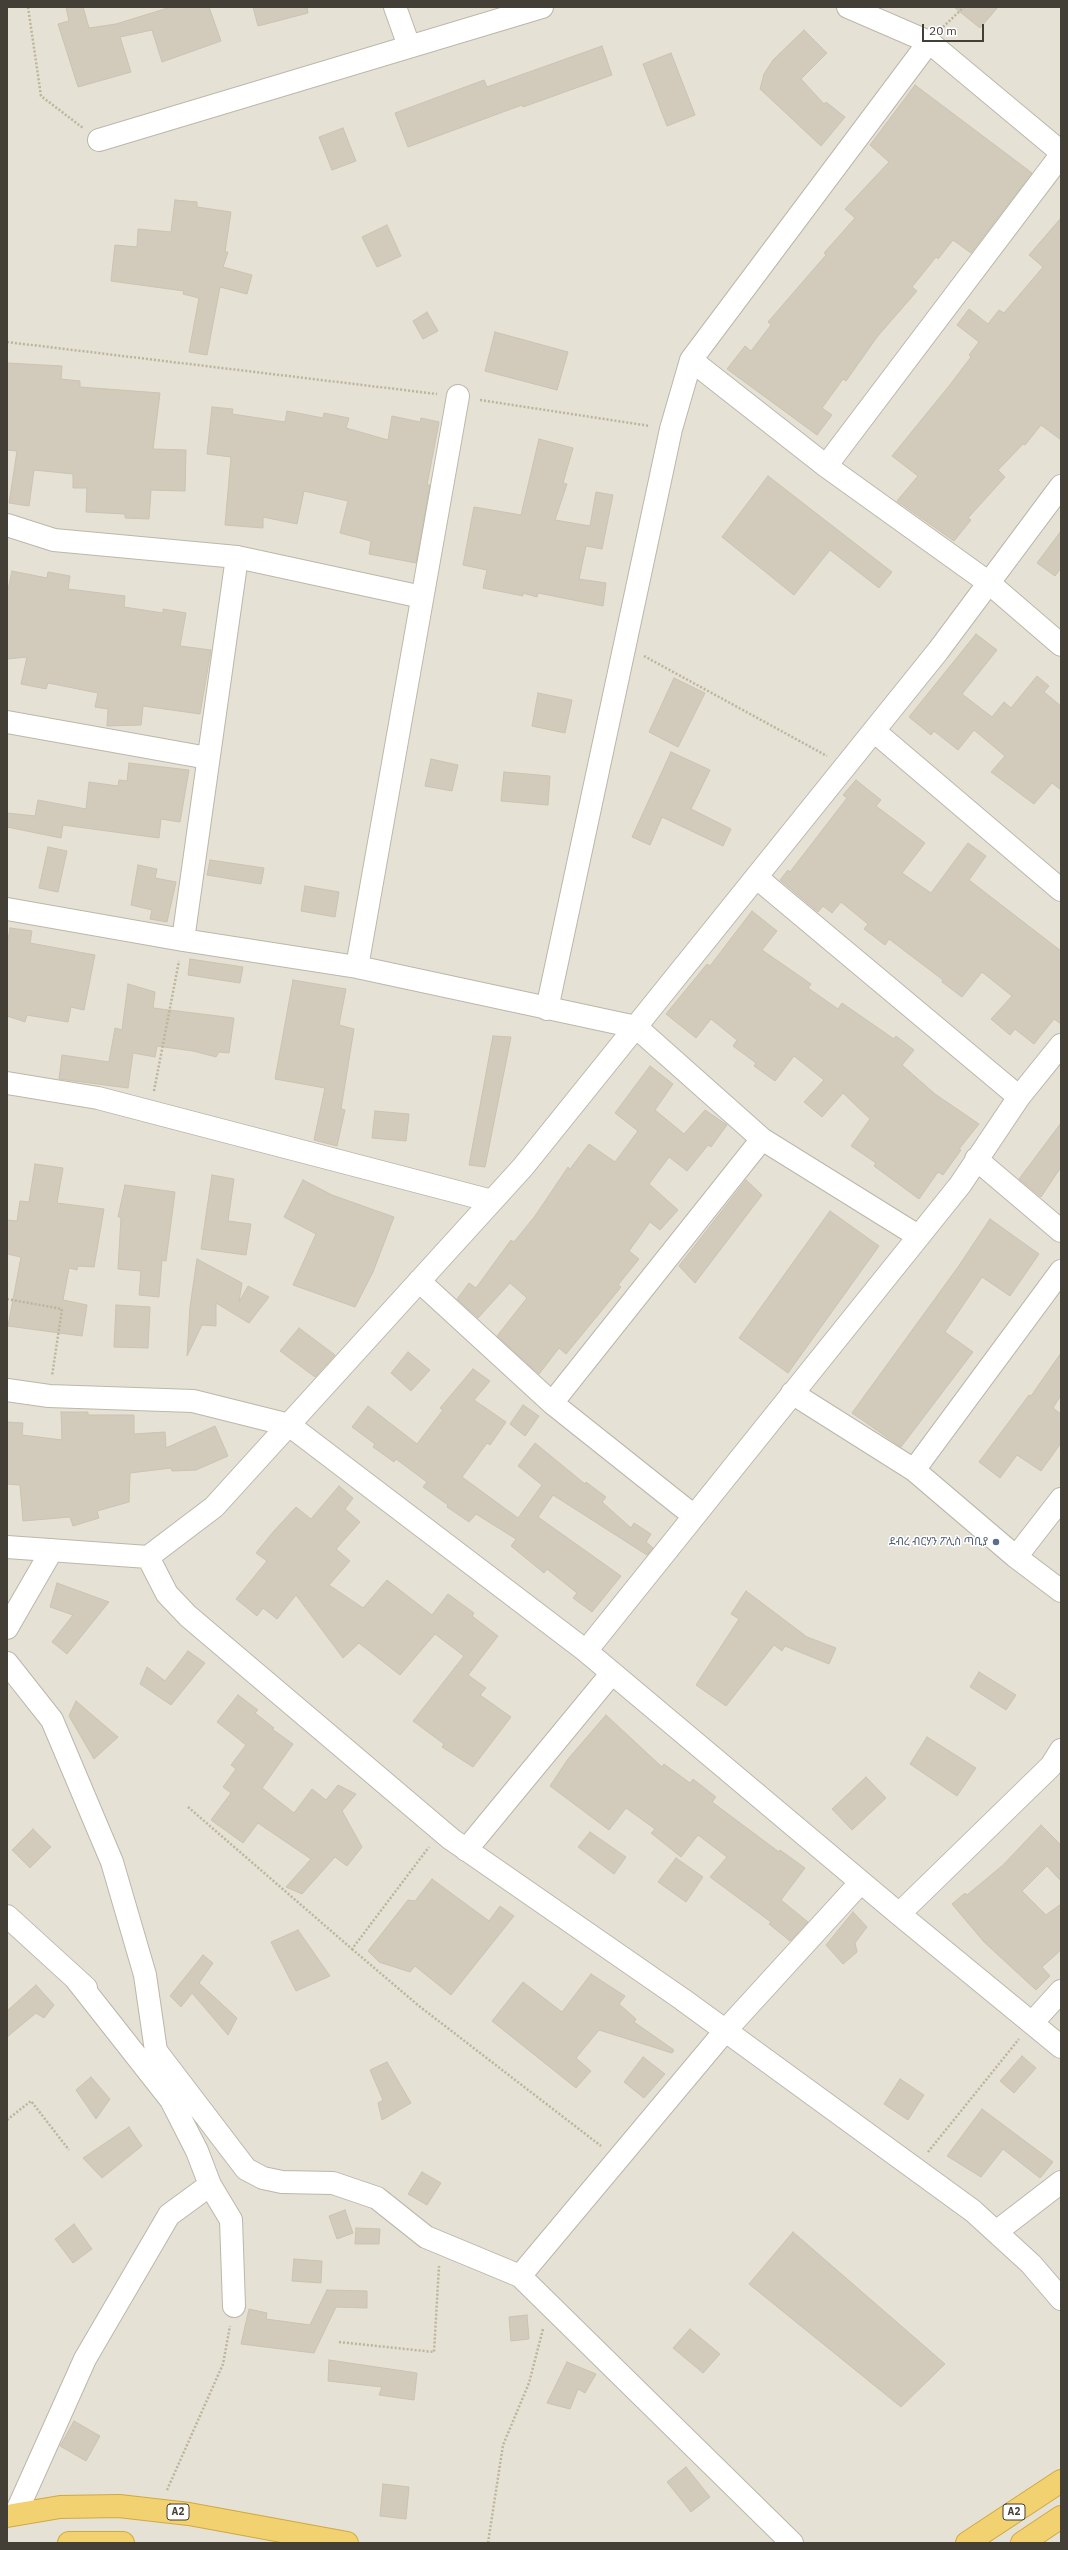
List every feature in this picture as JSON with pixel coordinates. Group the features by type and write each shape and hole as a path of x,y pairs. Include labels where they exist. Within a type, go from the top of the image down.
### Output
{"highway":[{"name":"A2","path":"967,2543 1061,2481"},
{"name":"A2","path":"11,2514 60,2507 119,2506 189,2514 347,2543"},
{"path":"1022,2543 1061,2517"},
{"path":"69,2543 124,2543"}],"street":[{"path":"395,7 409,46"},
{"path":"99,140 542,7"},
{"path":"848,7 929,42 1061,152"},
{"path":"546,1009 671,429 690,360 929,42"},
{"path":"826,466 1061,155"},
{"path":"690,360 826,466 989,583 1061,645"},
{"path":"357,966 458,396"},
{"path":"7,1548 148,1557 214,1508 523,1167 874,731 989,583 1061,486"},
{"path":"7,525 54,540 237,557 422,597"},
{"path":"183,940 237,557"},
{"path":"7,722 208,758"},
{"path":"874,731 1061,890"},
{"path":"756,877 1020,1097"},
{"path":"7,909 183,940 357,966 546,1009 636,1027 762,1140 918,1236"},
{"path":"586,1650 960,1184 1020,1097 1061,1046"},
{"path":"7,1083 98,1098 492,1201"},
{"path":"552,1403 762,1140"},
{"path":"976,1159 1061,1231"},
{"path":"914,1470 1061,1271"},
{"path":"419,1281 552,1403 694,1516"},
{"path":"7,1390 49,1396 193,1401 289,1425 586,1650 899,1914 1061,2047"},
{"path":"792,1393 914,1470 1016,1557 1061,1591"},
{"path":"1016,1557 1061,1499"},
{"path":"7,1628 52,1550"},
{"path":"148,1557 167,1594 188,1616 442,1831 466,1850 725,2030 973,2211 1031,2264 1061,2298"},
{"path":"7,1663 52,1720 112,1862 145,1975 156,2051"},
{"path":"466,1850 612,1672"},
{"path":"899,1914 1050,1766 1061,1750"},
{"path":"520,2276 725,2030 861,1882"},
{"path":"7,1916 156,2051 246,2169 263,2178 282,2182 333,2183 377,2198 426,2237 520,2276 792,2543"},
{"path":"75,1978 171,2100 197,2150 210,2185 231,2220 234,2306"},
{"path":"1032,2023 1061,1991"},
{"path":"996,2232 1061,2182"},
{"path":"11,2514 85,2359 169,2215 210,2185"}],"path":[{"path":"28,7 41,96 99,140"},
{"path":"929,42 964,7"},
{"path":"7,342 458,396 671,429"},
{"path":"625,645 845,766"},
{"path":"150,1112 183,940"},
{"path":"7,1300 62,1309 49,1396"},
{"path":"188,1807 419,2006 618,2159"},
{"path":"352,1949 442,1831"},
{"path":"915,2169 1032,2023"},
{"path":"7,2120 31,2101 69,2150"},
{"path":"339,2342 434,2352 441,2243"},
{"path":"488,2543 503,2445 529,2383 550,2305"},
{"path":"158,2510 223,2364 234,2306"}],"shaded area":[{"path":"7,7 1061,7 1061,2543 7,2543"}],"building":[{"path":"66,7 83,7 89,28 116,24 171,7 209,7 221,41 162,62 152,30 120,37 131,72 78,87 58,24 69,21"},
{"path":"253,7 307,7 308,13 258,26"},
{"path":"954,7 998,7 980,28"},
{"path":"804,30 827,53 801,79 824,104 826,102 845,117 821,146 760,89 764,74 773,60"},
{"path":"602,46 612,75 523,107 522,105 408,147 395,113 484,80 487,87"},
{"path":"671,53 695,115 667,126 643,64"},
{"path":"915,85 1032,173 971,253 953,240 938,259 936,257 912,287 917,291 877,337 846,381 843,379 822,408 832,415 817,435 727,369 745,346 751,351 771,325 768,322 826,255 824,253 855,218 845,209 889,162 870,145"},
{"path":"343,128 356,161 332,170 319,137"},
{"path":"175,200 197,202 197,207 231,212 225,252 228,252 223,267 252,275 247,294 220,287 207,355 189,352 199,298 183,294 184,291 111,281 115,245 137,247 138,229 171,232"},
{"path":"1061,218 1061,440 1041,425 1025,445 1023,444 998,470 1005,477 968,518 971,520 954,541 897,501 918,476 892,456 949,386 971,357 969,355 979,342 957,325 969,309 988,324 999,310 1004,313 1043,267 1029,255"},
{"path":"387,225 401,256 377,267 362,237"},
{"path":"427,312 438,331 423,339 413,321"},
{"path":"495,332 568,352 557,390 485,371"},
{"path":"7,363 62,366 61,379 80,381 80,387 160,393 153,449 186,450 185,491 151,490 149,519 125,518 125,514 86,512 87,488 73,488 73,474 34,470 29,506 9,503 17,451 7,450"},
{"path":"212,407 233,409 232,414 285,422 287,411 323,418 324,413 349,418 346,428 388,440 392,416 420,422 421,418 439,422 427,485 430,485 416,563 369,554 371,541 340,533 348,501 304,491 297,524 263,517 263,528 225,525 231,457 207,454"},
{"path":"539,439 573,448 563,483 567,484 555,520 590,526 596,492 613,495 602,549 586,546 579,579 606,583 603,606 538,593 537,597 523,593 523,596 483,588 487,570 463,565 474,507 521,515"},
{"path":"768,476 892,572 879,588 830,550 794,595 722,537"},
{"path":"1061,531 1061,568 1055,576 1037,563"},
{"path":"12,571 47,578 48,572 70,576 68,589 125,596 124,607 163,613 163,609 186,613 180,646 211,650 200,714 143,706 141,725 107,726 108,709 95,707 98,693 48,683 46,689 21,684 27,657 7,659 7,594"},
{"path":"976,634 997,650 962,694 992,717 1004,702 1011,708 1037,676 1049,686 1044,692 1061,706 1061,790 1052,783 1034,804 991,772 1005,756 974,730 958,750 934,731 931,735 909,717"},
{"path":"674,678 705,693 678,747 649,732"},
{"path":"538,693 572,700 565,733 532,726"},
{"path":"671,752 710,770 691,809 731,829 723,846 662,817 650,845 632,837"},
{"path":"431,759 458,765 452,791 425,786"},
{"path":"129,763 189,770 180,822 161,819 159,838 63,825 61,838 7,827 7,813 35,816 38,800 86,809 89,782 118,786 119,780 127,781"},
{"path":"504,772 550,776 548,805 501,801"},
{"path":"856,780 881,800 876,806 925,843 902,873 931,893 968,843 986,856 969,880 1061,951 1061,1024 1054,1019 1034,1044 1015,1029 1010,1035 991,1019 1012,996 982,972 962,997 942,982 943,980 889,939 885,945 864,929 868,924 841,902 832,913 823,906 818,912 780,880 788,870 790,872 847,798 843,795"},
{"path":"48,847 67,851 58,892 39,888"},
{"path":"210,860 264,868 261,884 207,875"},
{"path":"138,865 157,869 155,878 176,882 167,922 150,919 152,910 131,905"},
{"path":"305,886 339,892 335,917 301,911"},
{"path":"752,911 777,931 762,950 811,984 808,988 838,1009 842,1003 894,1039 896,1036 914,1050 902,1065 935,1094 979,1124 959,1149 961,1150 943,1175 938,1172 919,1199 874,1166 876,1163 851,1146 870,1119 843,1093 822,1117 804,1102 824,1080 794,1056 775,1081 754,1066 756,1063 733,1046 737,1040 711,1019 696,1038 666,1014 707,964 710,966"},
{"path":"10,928 32,931 30,943 95,955 84,1010 71,1007 68,1022 27,1015 25,1022 7,1016 7,946"},
{"path":"190,959 243,967 240,983 188,975"},
{"path":"293,980 346,989 339,1025 354,1029 341,1109 345,1110 337,1146 314,1140 325,1088 275,1079"},
{"path":"128,984 155,992 153,1008 234,1018 229,1053 219,1052 216,1057 193,1051 157,1046 155,1057 133,1053 128,1088 59,1079 62,1055 109,1062 115,1028 122,1030"},
{"path":"493,1036 511,1037 485,1167 469,1165"},
{"path":"650,1066 673,1084 655,1110 684,1134 705,1110 727,1125 711,1147 708,1145 687,1171 669,1157 649,1184 678,1210 660,1230 650,1222 629,1251 639,1259 618,1285 621,1287 566,1354 559,1348 539,1374 497,1336 527,1298 510,1283 478,1318 457,1299 469,1283 476,1288 511,1240 514,1242 535,1216 568,1167 570,1169 589,1144 615,1162 638,1131 615,1113"},
{"path":"375,1111 409,1114 406,1141 372,1138"},
{"path":"1061,1123 1061,1167 1041,1197 1019,1179"},
{"path":"35,1164 63,1168 57,1203 104,1209 94,1267 78,1266 77,1270 69,1268 63,1300 87,1305 82,1336 8,1326 21,1257 7,1254 7,1220 17,1221 20,1201 29,1202"},
{"path":"212,1175 234,1179 228,1221 251,1224 246,1255 201,1249"},
{"path":"303,1180 332,1195 394,1217 373,1272 355,1307 293,1285 316,1234 284,1217"},
{"path":"746,1180 762,1195 695,1283 679,1266"},
{"path":"125,1185 175,1192 166,1261 162,1260 159,1297 139,1295 141,1271 118,1269 121,1217 118,1217"},
{"path":"830,1211 879,1246 788,1373 739,1338"},
{"path":"990,1219 1039,1254 1010,1296 982,1277 945,1332 973,1352 901,1447 852,1413 958,1267"},
{"path":"197,1259 242,1283 239,1302 248,1286 269,1297 249,1323 216,1303 216,1326 202,1325 187,1356 190,1307"},
{"path":"116,1305 150,1307 148,1348 114,1347"},
{"path":"299,1328 335,1355 315,1377 280,1351"},
{"path":"408,1352 430,1370 411,1391 391,1373"},
{"path":"1061,1353 1061,1395 1053,1408 1061,1414 1061,1443 1041,1471 1017,1455 1000,1478 979,1462 1029,1395 1031,1396"},
{"path":"473,1369 490,1381 474,1400 506,1422 490,1445 487,1443 462,1477 518,1518 542,1485 518,1466 535,1443 585,1484 586,1482 606,1497 602,1502 631,1528 634,1523 651,1534 646,1542 653,1548 647,1555 553,1495 538,1517 621,1576 592,1612 573,1598 577,1593 547,1569 544,1573 511,1546 516,1539 476,1514 469,1522 447,1507 448,1505 423,1487 427,1482 396,1459 394,1462 373,1447 375,1444 352,1427 368,1406 417,1444 443,1410 440,1408"},
{"path":"523,1405 539,1416 525,1436 510,1424"},
{"path":"61,1412 88,1412 88,1415 134,1415 134,1434 165,1432 166,1448 215,1426 228,1456 196,1470 172,1471 171,1468 130,1473 129,1502 97,1511 99,1518 73,1526 70,1517 23,1521 20,1485 7,1484 7,1422 23,1423 22,1435 62,1440"},
{"path":"339,1486 353,1498 345,1509 360,1522 336,1549 350,1561 329,1585 363,1608 387,1580 432,1615 448,1594 474,1613 472,1616 498,1636 468,1675 486,1688 480,1695 511,1717 473,1767 442,1747 444,1744 413,1721 464,1656 435,1634 400,1675 359,1643 343,1658 296,1595 277,1619 263,1608 257,1616 236,1599 267,1561 256,1553 273,1532 296,1507 311,1519"},
{"path":"57,1583 109,1602 67,1654 52,1642 73,1615 50,1607"},
{"path":"746,1591 807,1637 836,1648 829,1664 785,1646 782,1651 774,1645 726,1706 696,1685 739,1619 731,1614"},
{"path":"188,1651 205,1663 171,1705 140,1684 147,1667 165,1681"},
{"path":"979,1672 1016,1695 1006,1710 970,1687"},
{"path":"238,1695 258,1710 255,1713 274,1728 272,1729 293,1744 262,1788 294,1813 312,1789 326,1800 338,1785 356,1794 342,1811 362,1847 347,1866 335,1857 302,1894 286,1887 311,1859 258,1823 243,1843 211,1820 231,1793 223,1787 236,1769 231,1765 246,1745 217,1722"},
{"path":"76,1701 118,1737 94,1759 69,1716"},
{"path":"606,1715 662,1767 664,1764 690,1783 693,1779 716,1797 712,1802 779,1852 780,1850 805,1868 781,1900 808,1922 790,1941 769,1924 771,1922 710,1877 727,1857 698,1835 681,1857 651,1833 655,1829 626,1808 609,1830 550,1786 568,1759"},
{"path":"927,1737 976,1768 957,1796 910,1764"},
{"path":"866,1777 886,1798 852,1830 832,1809"},
{"path":"1041,1825 1061,1845 1061,1881 1047,1866 1022,1891 1046,1915 1061,1904 1061,1950 1042,1967 1050,1976 1036,1990 984,1942 952,1904 965,1893 967,1895 1003,1865"},
{"path":"33,1829 51,1847 30,1868 12,1850"},
{"path":"590,1832 626,1857 614,1874 578,1847"},
{"path":"676,1858 703,1877 686,1902 658,1882"},
{"path":"432,1879 489,1921 500,1906 514,1916 451,1995 415,1966 410,1972 379,1962 368,1951 408,1900 415,1901"},
{"path":"853,1912 867,1927 855,1943 857,1952 843,1964 826,1945"},
{"path":"298,1930 330,1976 296,1991 271,1942"},
{"path":"203,1955 213,1963 199,1983 237,2018 228,2035 192,1993 181,2007 170,1996"},
{"path":"591,1974 625,1996 619,2004 636,2019 634,2022 674,2050 672,2053 599,2030 576,2058 591,2071 576,2088 492,2021 523,1982 562,2012"},
{"path":"36,1985 54,2005 44,2018 36,2013 7,2037 7,2011"},
{"path":"1022,2056 1036,2068 1014,2093 1000,2081"},
{"path":"643,2057 665,2074 644,2098 624,2082"},
{"path":"387,2062 411,2103 382,2120 378,2103 383,2100 370,2070"},
{"path":"91,2077 110,2099 96,2119 76,2090"},
{"path":"900,2079 924,2095 908,2120 884,2104"},
{"path":"982,2109 1053,2162 1040,2178 1003,2149 981,2177 947,2156"},
{"path":"129,2127 142,2146 102,2178 83,2158"},
{"path":"422,2172 441,2183 427,2205 408,2194"},
{"path":"345,2210 353,2233 337,2239 329,2216"},
{"path":"74,2224 92,2249 73,2263 55,2239"},
{"path":"356,2228 380,2229 379,2244 355,2244"},
{"path":"793,2232 945,2364 901,2407 749,2284"},
{"path":"294,2259 322,2261 321,2283 292,2281"},
{"path":"327,2290 367,2291 367,2308 336,2307 314,2353 241,2344 249,2309 267,2313 266,2319 310,2325"},
{"path":"527,2315 529,2339 511,2341 509,2317"},
{"path":"690,2329 720,2354 703,2373 673,2348"},
{"path":"329,2360 417,2373 414,2400 379,2395 382,2387 328,2381"},
{"path":"567,2362 596,2374 585,2393 578,2389 570,2409 547,2403"},
{"path":"74,2421 100,2436 86,2461 60,2446"},
{"path":"686,2467 710,2497 691,2512 667,2482"},
{"path":"383,2484 409,2487 406,2519 380,2516"}],"place":[{"name":"ደብረ ብርሃን ፖሊስ ጣቢያ","path":"996,1542"}]}
